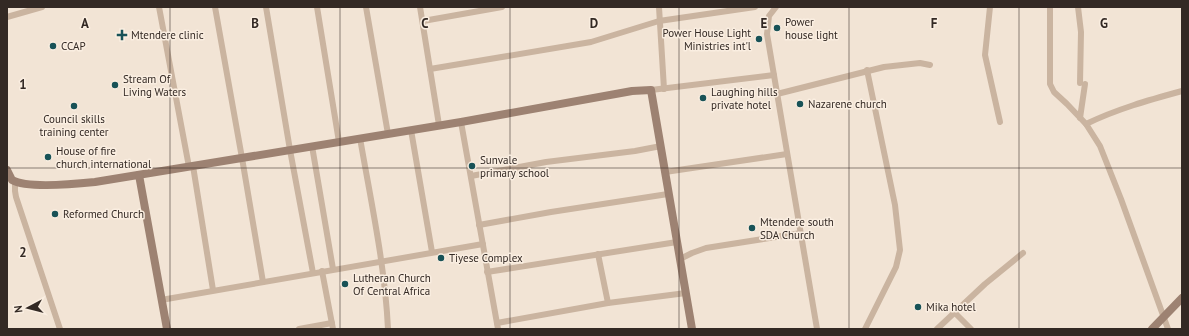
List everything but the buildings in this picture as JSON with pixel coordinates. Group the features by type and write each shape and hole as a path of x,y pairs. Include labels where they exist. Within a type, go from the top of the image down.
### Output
{"main road":[{"path":"7,170 12,181 24,184 58,185 90,182 651,90 692,329"},
{"path":"139,175 167,329"},
{"path":"1152,329 1182,298"}],"street":[{"path":"7,17 42,7"},
{"path":"159,7 191,166 213,290"},
{"path":"215,7 263,282"},
{"path":"266,7 290,150 313,273"},
{"path":"317,7 339,142"},
{"path":"366,7 388,134"},
{"path":"420,7 439,125"},
{"path":"423,21 502,7"},
{"path":"659,7 664,89"},
{"path":"430,69 590,42 659,21 755,7"},
{"path":"776,7 769,16 767,34 818,329"},
{"path":"990,7 985,55 1000,122"},
{"path":"1050,7 1051,89 1086,124 1100,146 1168,329"},
{"path":"1078,7 1081,32 1083,84 1080,118"},
{"path":"777,94 868,70 920,63 930,65"},
{"path":"866,329 896,266 900,250 895,205 868,70"},
{"path":"651,90 774,75"},
{"path":"1086,124 1107,114 1130,106 1182,92"},
{"path":"461,122 497,326 608,303 686,293"},
{"path":"411,130 432,252"},
{"path":"360,138 382,261 387,301 388,329"},
{"path":"312,146 333,269"},
{"path":"471,176 546,162 635,151 661,146"},
{"path":"665,172 787,154"},
{"path":"12,181 60,329"},
{"path":"479,225 668,194"},
{"path":"680,259 706,248 801,233"},
{"path":"488,272 677,242"},
{"path":"161,300 483,244"},
{"path":"937,329 985,284 1023,253"},
{"path":"598,254 608,303"},
{"path":"299,329 333,326 322,271"},
{"path":"955,313 971,329"}],"place":[{"name":"Power house light","path":"777,28"},
{"name":"Mtendere clinic","path":"122,35"},
{"name":"Power House Light Ministries int'l","path":"759,39"},
{"name":"CCAP","path":"53,46"},
{"name":"Stream Of Living Waters","path":"115,85"},
{"name":"Laughing hills private hotel","path":"703,98"},
{"name":"Nazarene church","path":"800,104"},
{"name":"Council skills training center","path":"74,106"},
{"name":"House of fire church international","path":"48,157"},
{"name":"Sunvale primary school","path":"472,166"},
{"name":"Reformed Church","path":"55,214"},
{"name":"Mtendere south SDA Church","path":"752,228"},
{"name":"Tiyese Complex","path":"441,258"},
{"name":"Lutheran Church Of Central Africa","path":"345,284"},
{"name":"Mika hotel","path":"918,307"}]}
